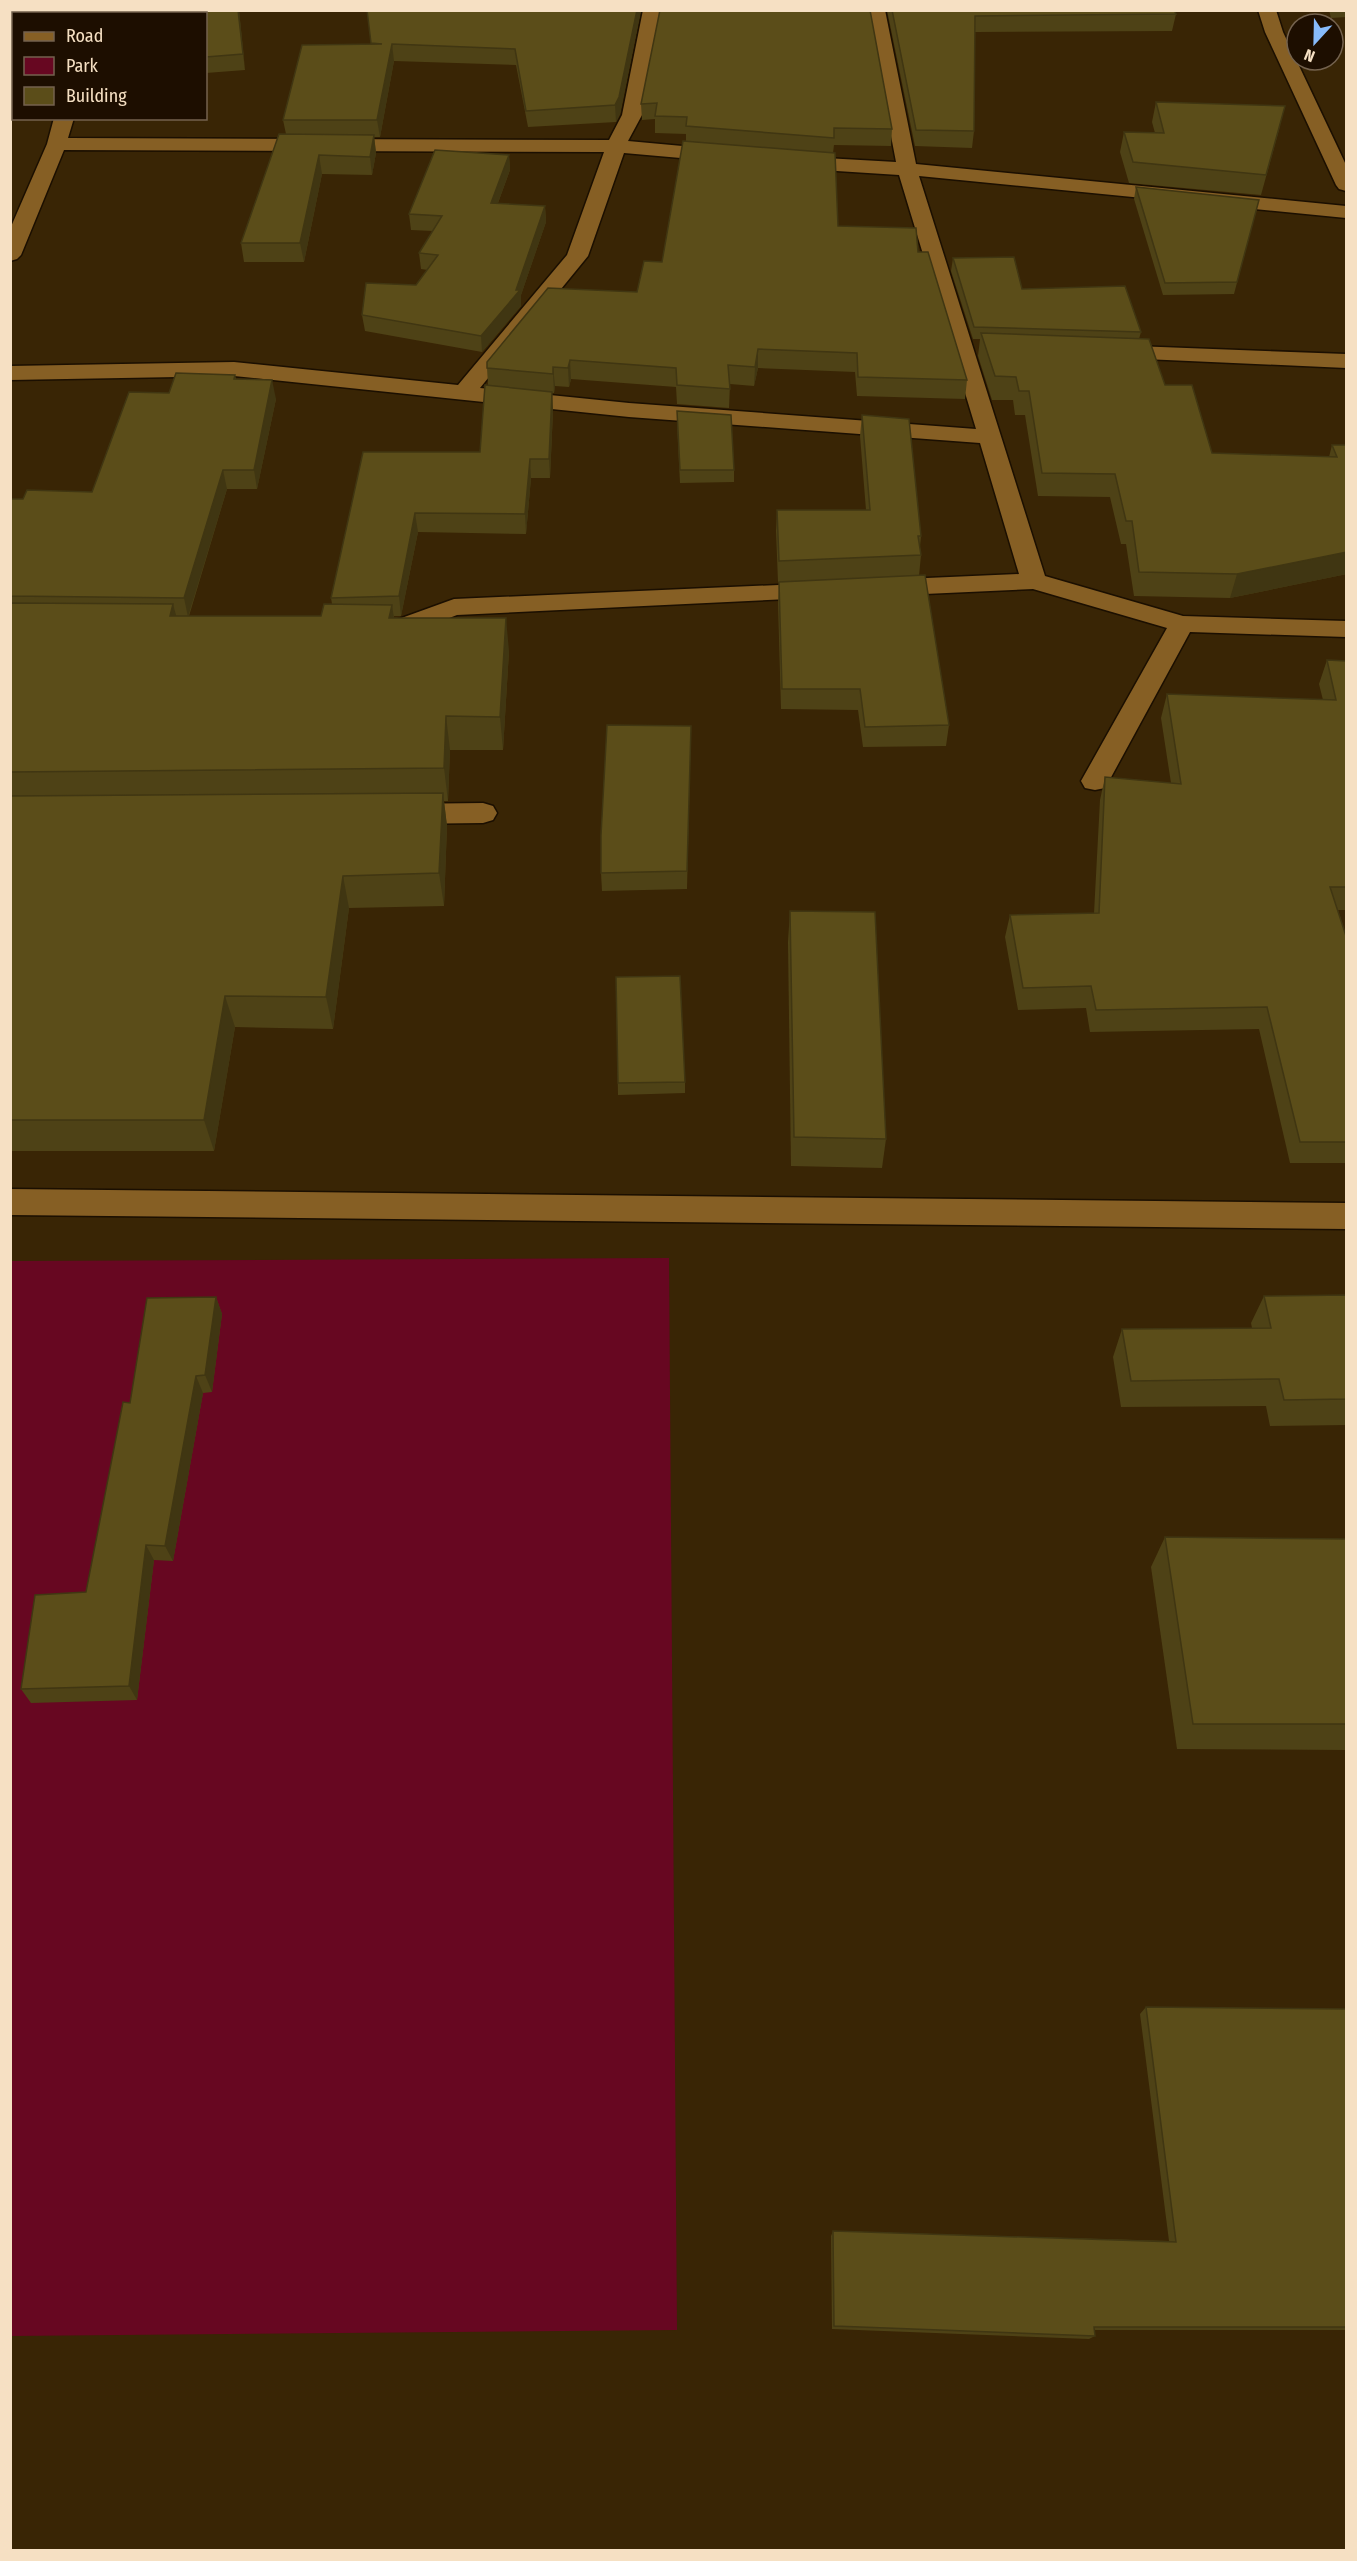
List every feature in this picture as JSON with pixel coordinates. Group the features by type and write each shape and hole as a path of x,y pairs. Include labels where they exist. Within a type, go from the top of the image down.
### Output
{"street":[{"path":"464,393 577,256 616,146 632,115 652,10"},
{"path":"876,10 907,169 1034,581"},
{"path":"1266,10 1347,185"},
{"path":"10,255 57,144 63,120"},
{"path":"57,144 616,146 746,158"},
{"path":"770,160 907,169 1347,212"},
{"path":"962,347 985,348"},
{"path":"1090,352 1347,361"},
{"path":"10,373 234,369 629,410 989,437"},
{"path":"352,628 399,628 454,607 1034,581 1182,624 1347,629"},
{"path":"1095,781 1182,624"},
{"path":"377,814 483,813"},
{"path":"10,1202 1347,1216"}],"green space":[{"path":"669,1258 677,2330 11,2336 10,1261"}],"building":[{"path":"10,10 51,10 50,12 12,12 12,45 10,45"},
{"path":"135,10 238,10 243,54 207,57 207,12 135,12"},
{"path":"367,10 637,10 619,97 615,105 526,111 515,49 392,44 377,120 283,120 302,45 382,44 371,43"},
{"path":"660,10 870,10 892,129 834,128 834,138 686,126 687,117 655,116 657,103 641,104"},
{"path":"892,10 1174,10 1176,14 975,16 974,131 916,130"},
{"path":"1156,102 1285,106 1266,175 1133,162 1124,132 1164,133"},
{"path":"279,134 374,135 370,157 319,155 300,243 241,243"},
{"path":"683,141 835,153 838,226 916,228 918,252 928,252 967,380 858,377 857,353 758,349 755,367 728,365 730,389 677,385 676,368 570,360 568,368 553,367 553,374 487,368 487,362 548,288 637,292 644,261 662,262"},
{"path":"435,150 509,155 491,203 545,206 516,290 520,290 481,336 362,315 366,283 416,285 438,255 419,253 442,216 409,214"},
{"path":"1136,187 1259,200 1237,282 1165,283"},
{"path":"1014,257 1022,289 1125,286 1141,332 974,327 953,258"},
{"path":"981,333 1149,339 1165,385 1192,385 1212,453 1337,457 1332,445 1347,445 1347,552 1237,574 1139,572 1132,521 1126,521 1115,474 1042,473 1029,391 1019,391 1016,377 995,376"},
{"path":"176,373 235,375 234,379 272,380 254,470 223,470 184,598 10,596 10,499 23,499 27,490 92,492 129,392 169,393"},
{"path":"485,385 552,392 549,459 530,459 525,514 415,513 399,596 331,598 363,452 480,452"},
{"path":"677,411 731,415 734,470 680,470"},
{"path":"862,415 909,419 921,555 779,561 777,510 870,510"},
{"path":"925,575 949,725 865,727 860,689 782,689 779,582"},
{"path":"10,603 173,604 170,616 321,616 324,604 392,605 389,618 506,618 500,717 446,716 444,768 10,772"},
{"path":"1327,660 1347,661 1347,887 1330,887 1347,939 1347,1142 1300,1142 1267,1007 1096,1010 1091,986 1023,988 1010,915 1099,913 1105,777 1181,784 1167,694 1336,700"},
{"path":"607,725 691,726 687,871 601,873"},
{"path":"443,793 439,873 343,876 326,997 225,996 204,1120 10,1120 10,796"},
{"path":"790,911 875,912 886,1139 794,1137"},
{"path":"680,976 685,1082 618,1083 616,977"},
{"path":"1347,1295 1347,1399 1284,1400 1279,1379 1131,1381 1122,1329 1271,1328 1264,1296"},
{"path":"216,1297 205,1375 196,1376 165,1546 146,1545 129,1686 21,1689 35,1595 86,1592 123,1402 130,1403 147,1298"},
{"path":"1165,1537 1347,1539 1347,1724 1193,1724"},
{"path":"1146,2007 1347,2009 1347,2327 1094,2327 1095,2336 834,2326 833,2231 1176,2242"}]}
